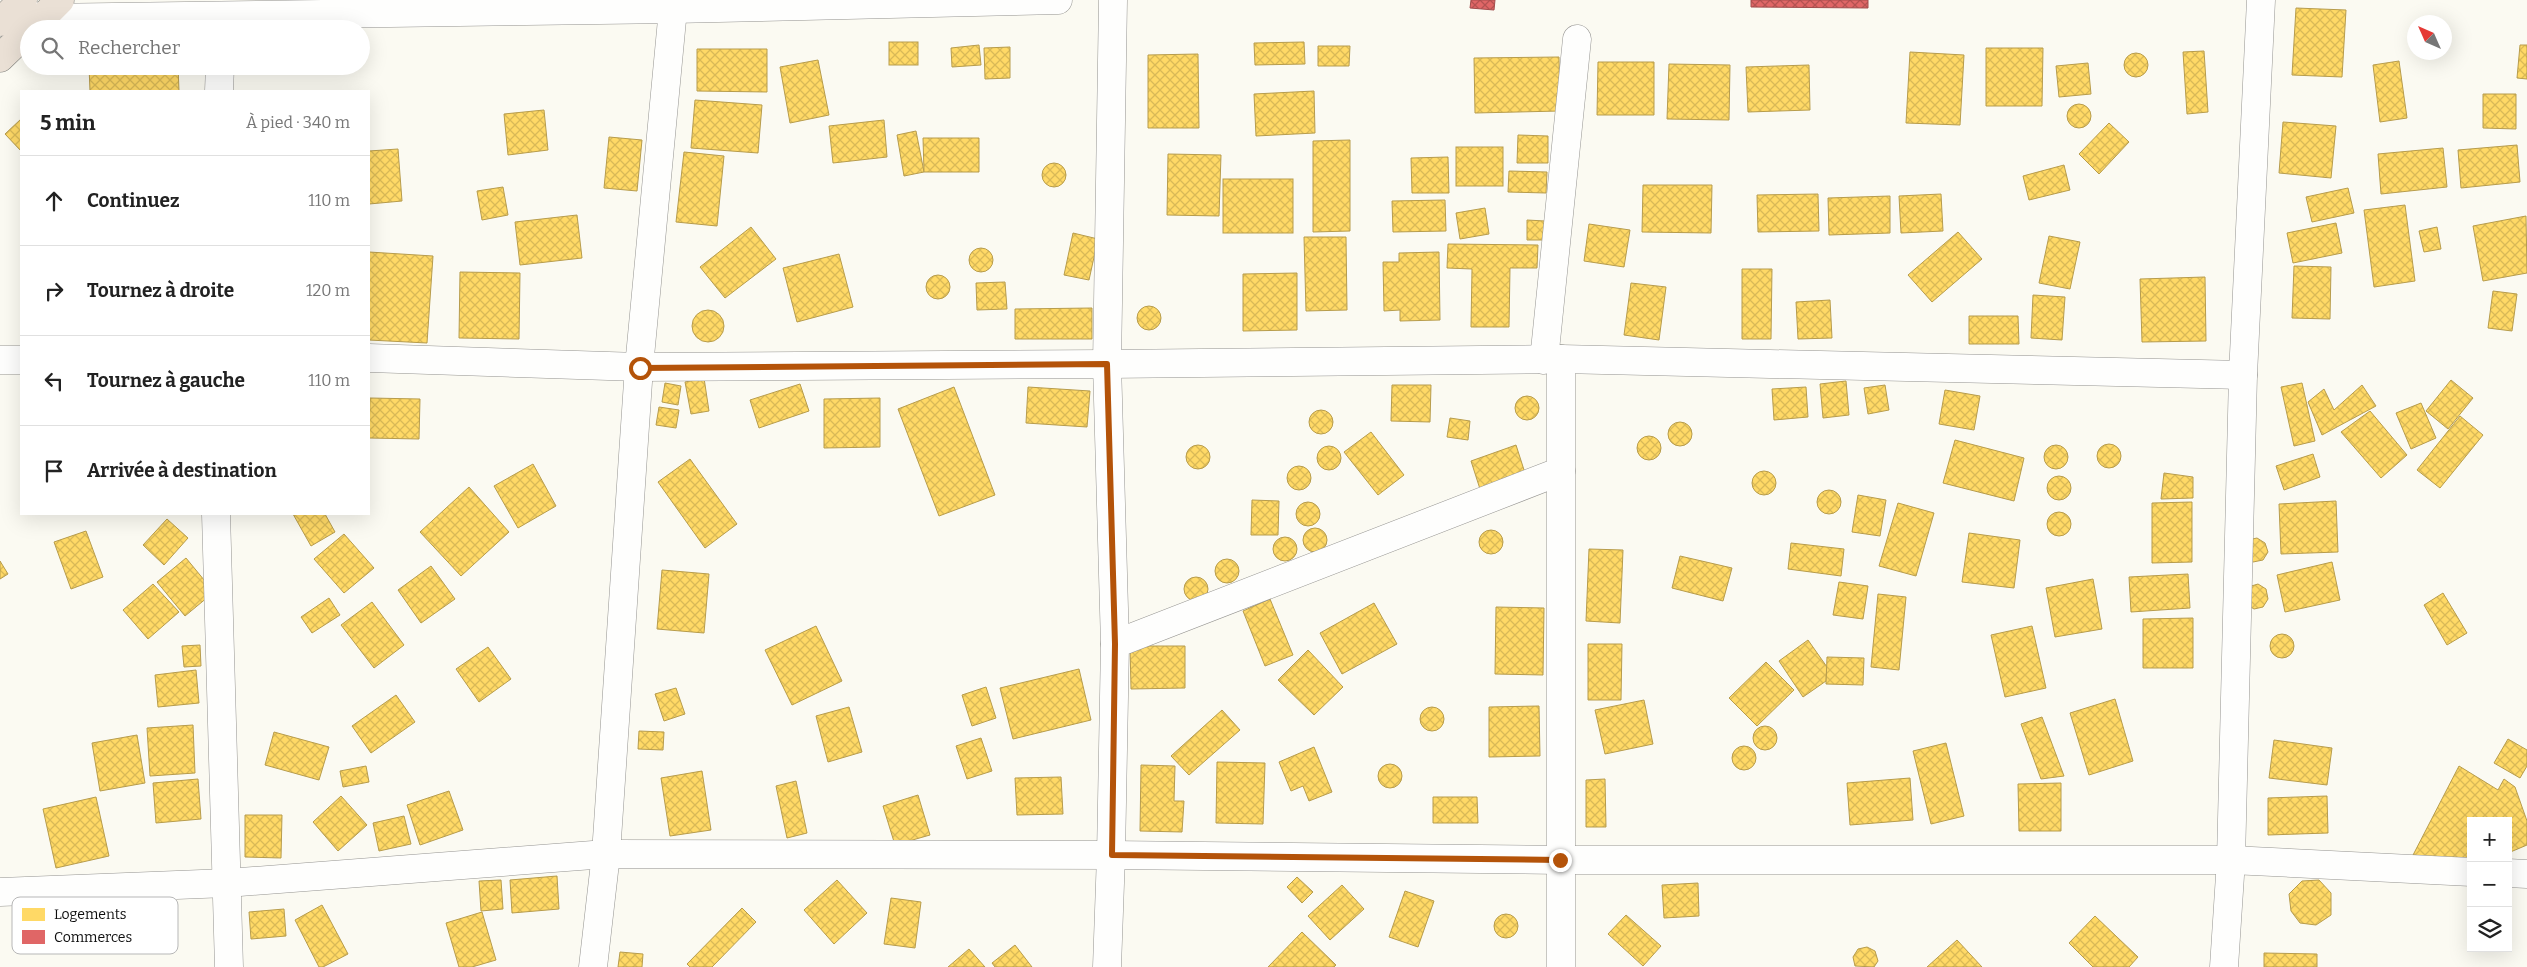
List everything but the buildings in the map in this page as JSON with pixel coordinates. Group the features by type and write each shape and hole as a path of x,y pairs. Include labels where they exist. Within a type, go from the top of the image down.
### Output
{"highway":[{"path":"0,58 20,28"}],"street":[{"path":"290,20 1058,0"},
{"path":"1107,967 1112,855 1115,644 1107,364 1113,0"},
{"path":"2224,967 2231,860 2243,376 2260,0"},
{"path":"593,967 606,854 640,368 674,9"},
{"path":"28,16 156,20"},
{"path":"1561,967 1561,471 1553,359 1577,39"},
{"path":"219,90 220,75"},
{"path":"370,358 640,368 1553,359 2243,376"},
{"path":"0,360 20,360"},
{"path":"1115,644 1561,471"},
{"path":"216,515 229,967"},
{"path":"0,892 227,883 606,854 1112,855 1560,860 2231,860 2467,872"},
{"path":"2512,873 2527,874"}],"route":[{"path":"640,368 1107,364 1115,644 1112,855 1560,860"}]}
